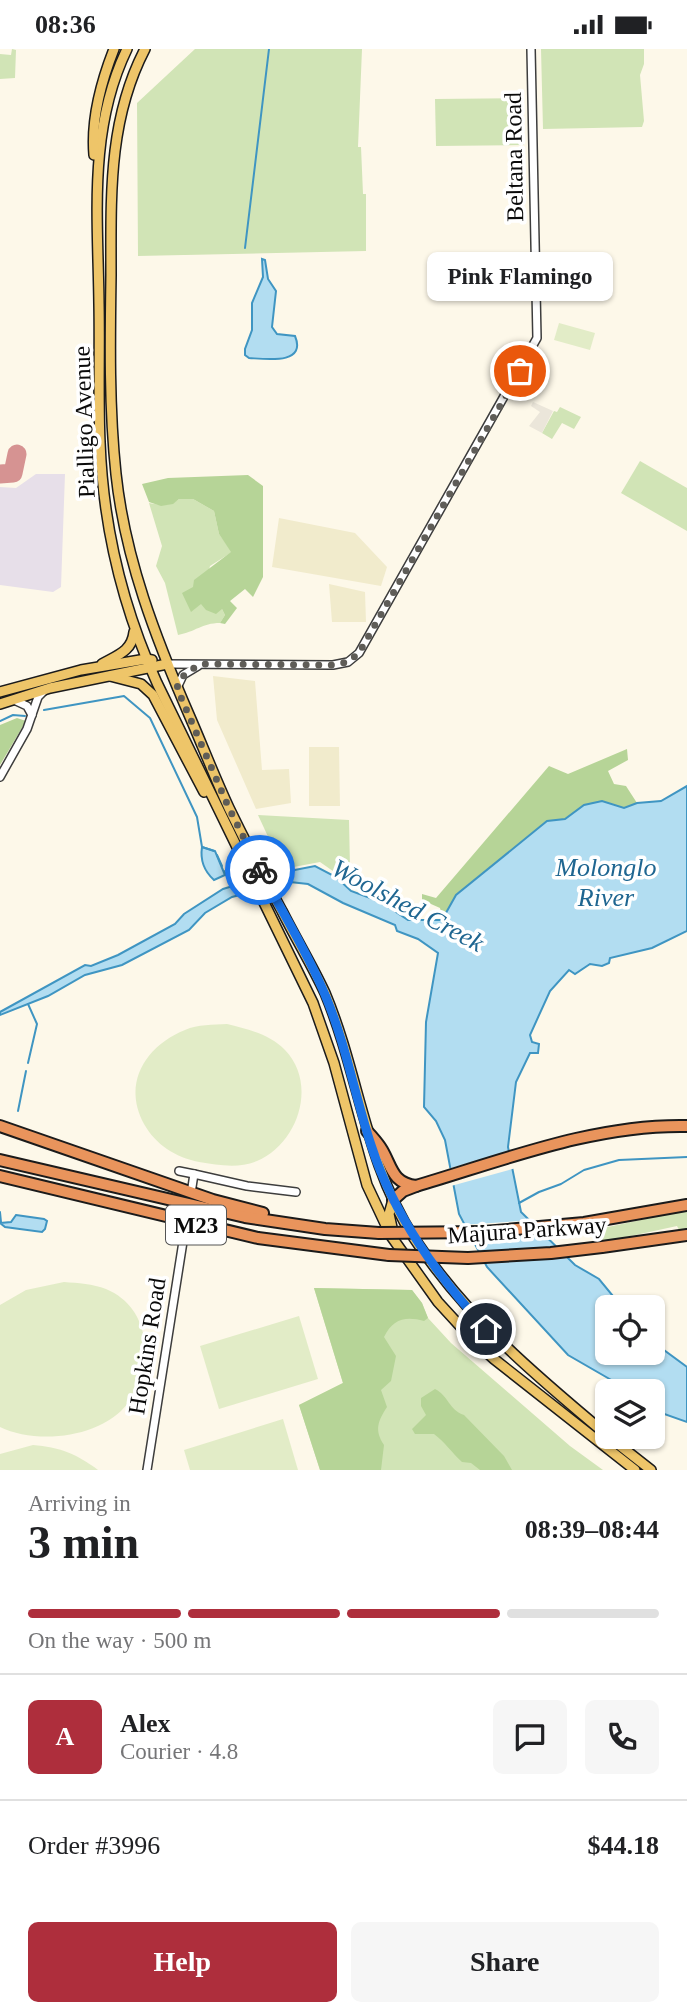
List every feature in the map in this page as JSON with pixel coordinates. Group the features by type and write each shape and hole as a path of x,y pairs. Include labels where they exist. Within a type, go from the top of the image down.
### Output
{"highway":[{"path":"0,1126 213,1200 325,1229"},
{"path":"393,1199 416,1186 601,1133 648,1126 687,1126"},
{"path":"367,1131 382,1151 394,1176 404,1184 416,1186"},
{"name":"Majura Parkway","path":"0,1160 223,1212 325,1229 379,1233 484,1232 584,1223 687,1205"},
{"name":"Majura Parkway","path":"0,1176 258,1238 389,1255 468,1258 551,1253 687,1235"}],"main road":[{"path":"97,178 93,145 94,123 114,49"},
{"name":"Pialligo Avenue","path":"127,49 107,102 97,178 102,470 112,542 135,630 224,823 294,961 323,1029 359,1159 375,1206 396,1244 438,1302 471,1338 635,1470"},
{"name":"Pialligo Avenue","path":"145,49 126,91 114,145 110,381 120,505 142,596 167,664 228,806 327,998 367,1131 393,1199 419,1245 473,1315 518,1360 595,1425"},
{"path":"97,667 129,648 135,630"},
{"path":"0,704 46,690 110,676 148,663"},
{"path":"0,692 97,667 167,664"},
{"path":"110,676 141,684 153,695 193,775 224,823"},
{"path":"393,1199 389,1217 396,1244"},
{"name":"Pialligo Avenue","path":"624,1449 651,1470"}],"street":[{"name":"Beltana Road","path":"167,664 333,665 348,662 359,653 537,338 531,49"},
{"path":"177,688 183,675 202,664"},
{"path":"0,777 27,729 38,697 46,690"},
{"path":"12,700 22,702 32,715"},
{"path":"179,1171 255,1188 296,1192"},
{"path":"192,1188 194,1174"},
{"name":"Hopkins Road","path":"147,1470 185,1229"}],"shaded area":[{"path":"533,402 553,411 542,433 529,426 540,412 531,406"},
{"path":"36,474 65,474 61,587 53,592 0,585 0,487 16,488"},
{"path":"279,518 355,533 387,567 381,586 272,567"},
{"path":"329,584 365,592 366,622 332,622"},
{"path":"213,676 255,681 262,770 289,769 291,803 256,809 217,720"},
{"path":"309,747 339,747 340,806 309,806"}],"green space":[{"path":"12,49 16,50 15,78 0,79 0,54 11,55"},
{"path":"195,49 362,49 358,147 361,147 363,194 366,194 366,251 138,256 137,103"},
{"path":"541,49 644,49 644,64 640,75 644,121 642,127 543,129"},
{"path":"523,98 524,145 436,146 435,99"},
{"path":"559,323 595,333 590,350 554,340"},
{"path":"560,407 581,417 574,429 562,423 552,439 542,433 554,411 557,412"},
{"path":"640,461 687,488 687,531 621,493"},
{"path":"248,475 263,486 263,577 253,597 245,589 230,601 237,608 225,624 220,623 225,615 222,609 216,614 206,610 201,604 191,612 182,593 193,587 194,580 231,552 219,534 214,511 193,499 179,499 173,504 161,506 149,502 142,484 168,478"},
{"path":"179,499 193,499 214,511 219,534 232,552 210,566 201,603 222,609 225,615 220,623 208,624 178,635 165,583 156,566 162,546 149,503 161,505"},
{"path":"17,718 26,721 0,765 0,725"},
{"path":"627,749 628,760 608,771 614,784 626,786 637,803 624,808 602,801 584,805 565,819 547,821 456,895 442,920 440,908 422,900 422,894 436,898 549,766 568,774"},
{"path":"258,815 349,820 350,868 340,876 320,862 283,869"},
{"path":"227,1024 250,1030 279,1044 295,1064 300,1079 301,1096 293,1127 283,1141 271,1153 257,1161 235,1166 199,1162 167,1149 154,1138 144,1124 136,1095 141,1068 159,1046 190,1028"},
{"path":"687,1210 687,1228 679,1230 677,1226 603,1242 594,1230"},
{"path":"64,1282 106,1289 121,1298 133,1310 140,1324 145,1356 137,1389 117,1415 86,1431 50,1437 15,1433 0,1427 0,1305 26,1290"},
{"path":"314,1288 412,1290 422,1303 428,1318 451,1343 570,1446 603,1470 320,1470 299,1405 343,1383"},
{"path":"314,1288 412,1290 422,1303 428,1318 424,1321 400,1320 391,1326 384,1337 396,1356 391,1381 381,1390 387,1407 378,1426 384,1445 381,1470 320,1470 299,1405 343,1383"},
{"path":"299,1316 318,1379 219,1409 200,1346"},
{"path":"435,1389 504,1456 512,1470 480,1470 471,1463 462,1462 434,1434 415,1434 412,1429 426,1415 421,1406 421,1398"},
{"path":"283,1419 298,1470 190,1470 184,1450"},
{"path":"33,1445 67,1452 98,1470 0,1470 0,1454"}],"water":[{"path":"262,259 265,260 268,279 276,291 272,327 277,334 295,336 297,345 295,352 283,358 249,358 245,355 252,330 252,303 263,277"},
{"name":"Molonglo River","path":"687,786 687,931 652,948 610,958 609,963 602,966 590,964 575,974 569,970 550,991 530,1035 532,1042 539,1044 538,1053 530,1053 516,1082 508,1147 521,1212 575,1265 599,1279 612,1295 595,1295 595,1365 665,1365 665,1351 687,1367 687,1422 665,1414 665,1379 610,1379 568,1355 487,1267 459,1214 445,1140 436,1121 424,1107 426,1022 438,953 418,939 397,931 395,925 343,903 308,884 290,882 232,897 205,913 189,930 122,965 85,975 48,996 0,1015 0,1012 85,965 91,966 118,955 175,924 184,914 223,889 269,875 315,866 336,877 351,891 381,902 408,920 442,920 456,895 547,821 565,819 584,805 602,801 624,808 637,803 661,801"},
{"path":"202,847 215,851 225,875 214,880 211,877 202,861"},
{"path":"16,1215 44,1219 47,1221 45,1229 42,1232 5,1227 0,1223 11,1222"}],"pier":[{"path":"512,1151 516,1168 451,1186 447,1169"},
{"path":"535,1220 550,1234 468,1239 461,1225"}],"waterway":[{"path":"245,248 269,49"},
{"path":"44,710 124,696 150,718 197,817 202,847 214,851"},
{"path":"0,721 13,715 25,716"},
{"path":"217,855 222,866"},
{"path":"224,871 233,888"},
{"path":"28,1004 37,1024 28,1063"},
{"path":"18,1111 26,1071"},
{"path":"519,1203 584,1170 619,1160 687,1157"},
{"path":"0,1212 1,1222"}],"taxiway":[{"path":"0,474 13,473 17,454"}],"way so far":[{"path":"260,870 228,806 177,688 180,679 202,664 333,665 348,662 359,653 520,371"}],"place":[{"name":"Pink Flamingo","path":"520,371"}],"route":[{"path":"260,870 327,998 372,1148 393,1199 433,1265 486,1329"}],"water label":[{"name":"Woolshed Creek","path":"408,905"}]}
